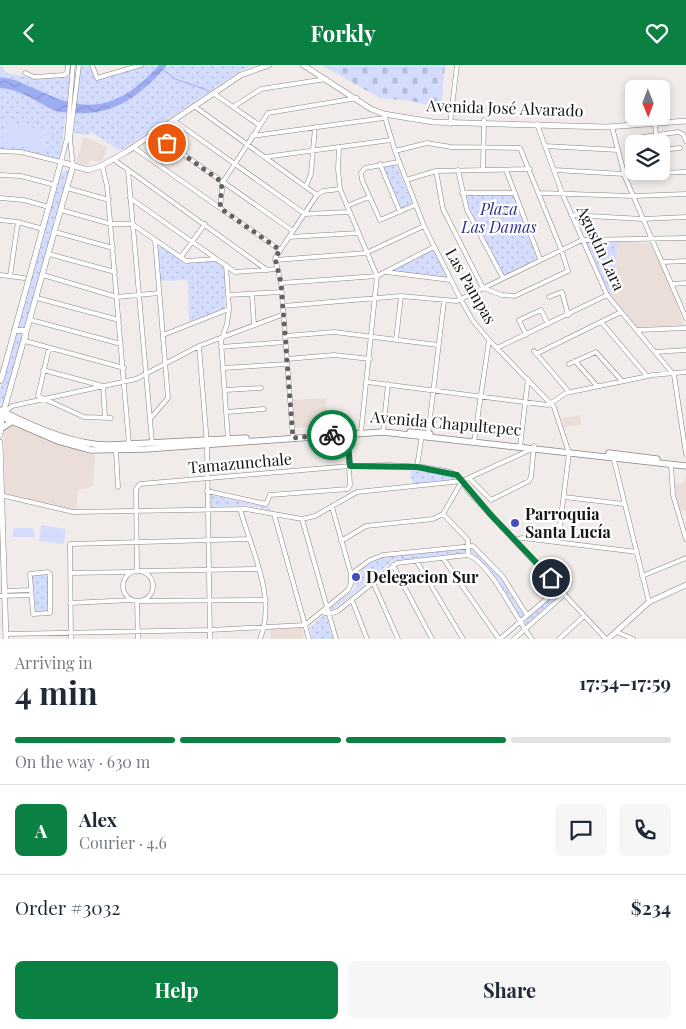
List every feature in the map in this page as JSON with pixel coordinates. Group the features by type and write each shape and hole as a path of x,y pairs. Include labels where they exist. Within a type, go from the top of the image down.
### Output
{"main road":[{"path":"2,414 72,439 113,449 129,444 152,442 206,442"},
{"path":"2,414 12,421 58,441 87,450 206,442"},
{"path":"0,429 12,421"},
{"name":"Avenida Chapultepec","path":"206,442 383,430 613,456 639,457 678,462 686,465"},
{"path":"58,441 60,439 72,439"},
{"path":"613,456 671,465 686,465"},
{"path":"626,459 639,457"},
{"path":"671,465 678,462"}],"street":[{"path":"25,73 34,77 64,75 67,73 68,65"},
{"path":"73,65 75,76"},
{"path":"0,435 2,414 14,381 73,166 70,148 70,123 75,76 79,65"},
{"path":"92,65 96,78 141,65"},
{"path":"0,151 21,152 90,170 133,147 250,70 269,65"},
{"path":"303,65 325,80"},
{"path":"307,65 325,80"},
{"path":"451,122 457,65"},
{"path":"233,107 261,89 325,80"},
{"name":"Avenida José Alvarado","path":"325,80 384,115 451,122 606,124 686,120"},
{"path":"213,93 260,125"},
{"path":"220,208 222,182 246,144 272,111 356,99"},
{"path":"194,106 317,195"},
{"path":"252,136 384,115"},
{"name":"Las Pampas","path":"384,115 391,140 424,226 461,300 475,324 552,404 569,451"},
{"path":"173,120 305,214 349,212"},
{"name":"Avenida José Alvarado","path":"670,122 686,120"},
{"path":"483,169 484,122"},
{"path":"14,381 6,383 1,378 55,185 70,123"},
{"name":"Avenida José Alvarado","path":"537,123 612,127 641,125"},
{"name":"Agustín Lara","path":"537,123 562,193 607,295 673,373 686,453"},
{"path":"656,125 657,135 680,132 686,141"},
{"path":"306,186 311,174 315,127"},
{"path":"612,127 624,174 652,241 684,305 686,318"},
{"path":"153,133 292,231"},
{"path":"265,157 391,140"},
{"path":"395,151 427,143 451,147 520,148 530,169 568,271 515,296 502,295 483,288 443,209 436,171"},
{"path":"133,147 280,250"},
{"path":"339,147 338,169 340,189 376,276 376,298 361,431"},
{"path":"545,147 618,151"},
{"path":"670,149 680,148"},
{"path":"113,159 267,270"},
{"path":"399,162 380,164 362,171 362,180 380,220 416,205"},
{"path":"380,164 400,212"},
{"path":"102,165 109,200 129,444"},
{"path":"406,180 436,171 458,169 530,169"},
{"path":"458,169 467,209 503,278"},
{"path":"506,169 540,259"},
{"path":"128,170 152,442"},
{"path":"554,170 624,174 686,172"},
{"path":"0,175 22,176 55,185"},
{"path":"68,188 109,200"},
{"path":"293,436 282,291 275,260 317,195 323,191 340,189"},
{"path":"462,193 515,193"},
{"path":"539,193 634,196 686,194"},
{"path":"347,206 369,197"},
{"path":"0,198 24,200 49,207"},
{"path":"130,198 192,240 216,259 238,272 277,269"},
{"path":"61,210 111,224 132,224 189,261 216,259"},
{"path":"571,215 643,219 686,217"},
{"path":"0,220 43,226 52,221 56,229 113,248"},
{"path":"10,276 18,222"},
{"path":"181,257 205,224"},
{"path":"275,260 366,253 424,226"},
{"path":"289,237 358,233"},
{"path":"40,238 45,244 53,241"},
{"path":"283,306 401,296 444,301 461,300 540,259 582,240 652,241 686,239"},
{"path":"150,419 168,400 155,240"},
{"path":"281,283 376,276 434,247"},
{"path":"49,254 115,272"},
{"path":"663,262 686,261"},
{"path":"226,265 229,309 221,347 228,441"},
{"path":"386,272 450,280"},
{"path":"0,275 24,278"},
{"path":"43,275 117,297 160,293"},
{"path":"673,284 686,283"},
{"path":"228,295 282,291"},
{"path":"550,297 562,292 568,315"},
{"path":"252,294 254,325"},
{"path":"497,349 607,295"},
{"path":"396,340 401,296"},
{"path":"37,298 119,321"},
{"path":"417,467 433,390 444,301"},
{"path":"22,303 25,308 34,309"},
{"path":"163,335 229,309"},
{"path":"526,335 519,320 541,310 548,324"},
{"path":"569,392 535,353 602,323 621,312"},
{"path":"2,414 12,406 46,400 146,374 198,346 284,314"},
{"path":"31,320 122,344"},
{"path":"602,323 647,376"},
{"path":"638,330 686,328"},
{"path":"14,331 24,330 26,339"},
{"path":"285,336 334,332 438,345"},
{"path":"26,339 49,348 124,368"},
{"path":"475,441 489,340"},
{"path":"221,347 286,342"},
{"path":"198,346 206,442 210,639"},
{"path":"49,348 37,395 84,417 111,418"},
{"path":"656,352 686,350"},
{"path":"569,364 596,352 622,381"},
{"path":"223,368 334,355 370,359"},
{"path":"575,361 597,387"},
{"path":"43,370 103,386"},
{"path":"367,382 552,404 569,392 647,376 686,372"},
{"path":"520,446 528,379"},
{"path":"383,430 388,385"},
{"path":"103,386 105,418"},
{"path":"225,391 262,388"},
{"path":"226,412 264,409"},
{"path":"207,491 266,504 270,495 349,488 350,466 347,432"},
{"path":"0,441 2,600 6,637 38,633 210,630 305,625 328,608 350,587 351,575 332,507"},
{"path":"1,495 74,512 240,509 302,519 315,516 357,492 470,479 534,447"},
{"path":"470,479 488,498 493,499 530,480 534,447"},
{"path":"113,449 118,487"},
{"path":"558,541 569,451"},
{"path":"613,456 649,602"},
{"path":"671,465 673,495 686,539"},
{"name":"Tamazunchale","path":"136,512 137,485 207,478 350,466 417,467 451,472 462,481"},
{"path":"341,541 366,526 433,519 443,514 462,481"},
{"path":"462,481 513,540 607,639 649,602 686,585"},
{"path":"564,497 624,504"},
{"path":"240,509 266,599 265,627 260,639"},
{"path":"136,512 137,571"},
{"path":"274,514 309,639"},
{"path":"443,514 463,534 469,545 468,555"},
{"path":"529,515 561,518"},
{"path":"302,519 336,639"},
{"path":"513,540 523,538 558,541 636,552"},
{"path":"70,639 70,543 249,539"},
{"path":"351,575 376,557 469,545 478,549 498,570 527,615"},
{"path":"330,615 393,565 416,560 468,555 474,558 497,585 532,639"},
{"path":"443,558 499,639 559,587"},
{"path":"642,576 686,558"},
{"path":"416,560 463,639"},
{"path":"393,565 432,639"},
{"path":"70,573 258,569"},
{"path":"137,571 150,577 153,585 152,593 137,601"},
{"path":"137,571 126,577 123,586 125,595 137,601"},
{"path":"49,573 50,613 32,614 30,593 30,574 49,573"},
{"path":"373,582 398,639"},
{"path":"2,600 30,593"},
{"path":"514,639 565,594"},
{"path":"70,603 266,599"},
{"path":"352,599 367,639"},
{"path":"137,601 138,639"},
{"path":"322,612 330,615"},
{"path":"558,639 584,616"},
{"path":"617,632 633,639"},
{"path":"38,633 38,639"}],"shaded area":[{"path":"84,137 107,147 103,160 99,162 90,160 88,165 76,162"},
{"path":"593,241 650,243 669,281 684,325 637,327 608,293"},
{"path":"326,398 328,426 295,428 293,400"},
{"path":"580,415 581,425 564,427 562,418"},
{"path":"12,425 95,455 93,486 78,490 76,510 5,493 4,430"},
{"path":"686,474 686,511 679,510 674,484 684,483"},
{"path":"302,628 304,637 302,639 271,639 270,629"}],"green space":[{"path":"0,65 7,73 35,79 70,76 60,160 25,151 0,149"},
{"path":"82,65 92,65 97,77 138,65 252,66 242,70 120,151 90,131 88,135 73,133"},
{"path":"321,65 445,65 441,108 411,101 380,98"},
{"path":"7,120 49,132 43,153 1,141"},
{"path":"396,164 412,203 402,209 383,167"},
{"path":"69,170 4,404 0,403 0,389 59,174"},
{"name":"Plaza Las Damas","path":"465,195 513,195 538,259 504,276 468,207"},
{"path":"585,242 617,242 615,291 607,295"},
{"path":"159,245 186,262 219,261 225,266 225,309 189,324 188,280 160,281 157,247"},
{"path":"434,247 450,280 386,271"},
{"path":"410,469 454,477 456,480 413,486"},
{"path":"211,495 271,508 271,510 246,505 211,507"},
{"path":"41,525 66,529 64,544 39,541"},
{"path":"14,528 33,528 35,537 12,537"},
{"path":"466,548 466,553 392,561 332,612 331,608 356,588 354,576 376,558"},
{"path":"472,548 500,577 524,615 521,618 498,580 471,553"},
{"path":"32,575 48,575 48,612 34,612"},
{"path":"557,592 560,595 526,626 523,621"},
{"path":"323,616 326,616 333,639 313,639 310,628"}],"water":[{"path":"159,65 167,65 148,85 127,101 103,111 90,113 56,111 21,93 0,88 0,78 9,78 61,100 93,105 105,103 128,92 139,85"}],"waterway":[{"path":"163,70 175,79 210,91"}],"way so far":[{"path":"167,143 222,182 220,208 280,250 275,258 281,283 293,438 332,435"}],"place":[{"name":"Parroquia Santa Lucía","path":"515,523"},
{"name":"Delegacion Sur","path":"356,577"}],"route":[{"path":"332,435 347,433 350,466 389,465 424,467 451,472 457,475 468,491 551,578"}]}
